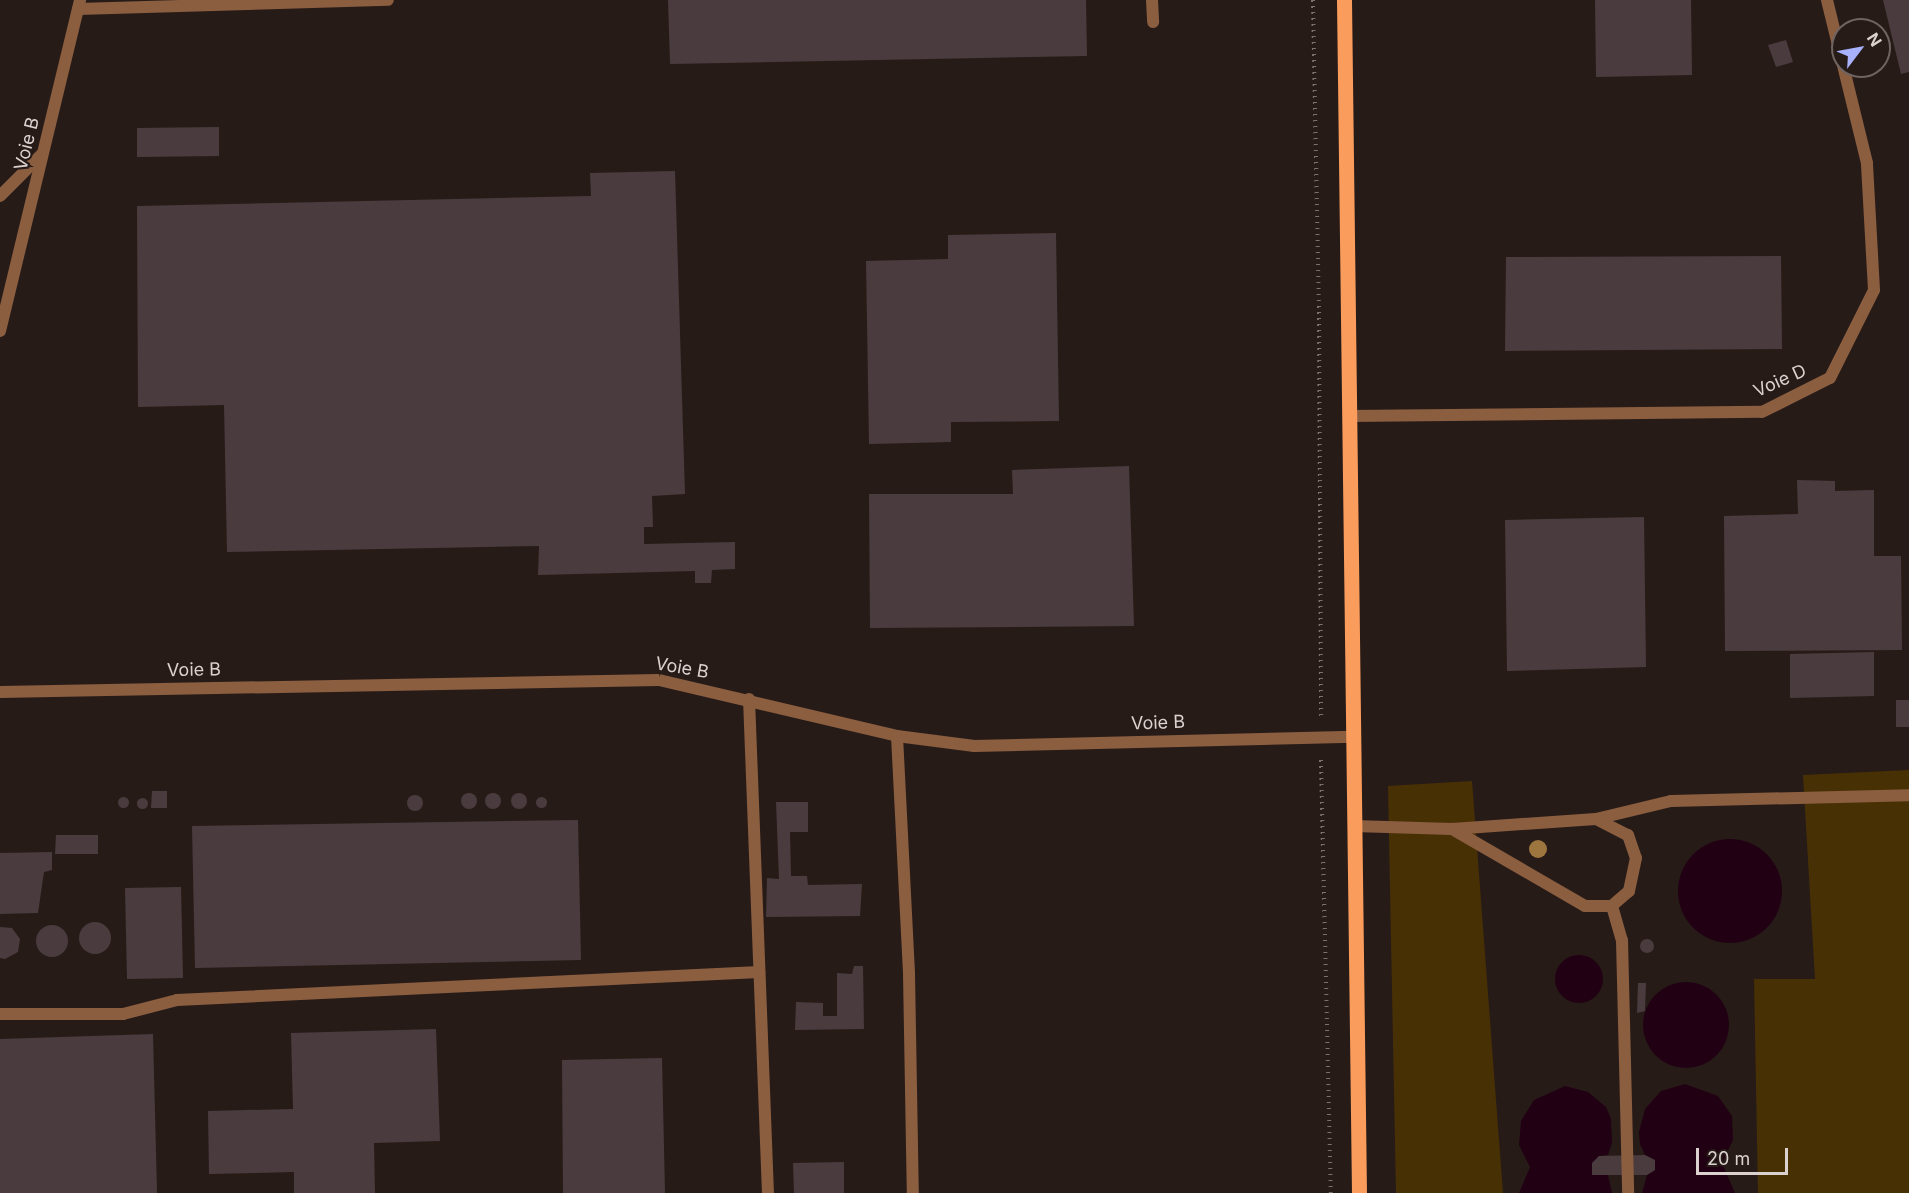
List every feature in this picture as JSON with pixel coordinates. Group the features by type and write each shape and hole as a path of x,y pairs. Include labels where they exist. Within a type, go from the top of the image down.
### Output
{"main road":[{"path":"1344,0 1359,1193"}],"lane":[{"path":"79,4 388,0"},
{"path":"1152,0 1153,22"},
{"name":"Voie D","path":"1349,416 1762,412 1830,378 1874,290 1867,163 1827,0"},
{"name":"Voie B","path":"0,331 79,4"},
{"path":"0,196 43,153"},
{"name":"Voie B","path":"0,692 658,680 749,699 897,736 974,746 1353,737"},
{"path":"749,699 768,1193"},
{"path":"897,736 909,974 913,1193"},
{"path":"1354,826 1452,829 1596,819 1671,801 1909,795"},
{"path":"1452,829 1585,906 1612,906 1629,891 1636,858 1628,835 1596,819"},
{"path":"1612,906 1622,940 1628,1193"},
{"path":"0,1014 123,1014 177,1000 759,972"}],"path":[{"path":"1313,0 1320,329 1321,737 1331,1193"}],"shaded area":[{"path":"1909,770 1909,1193 1758,1193 1754,979 1815,979 1803,775"},
{"path":"1472,781 1503,1193 1396,1193 1388,786"},
{"path":"1730,839 1750,843 1767,854 1778,871 1782,891 1778,911 1767,928 1750,939 1730,943 1710,939 1693,928 1682,911 1678,891 1682,871 1693,854 1710,843"},
{"path":"1579,955 1596,962 1603,979 1596,996 1579,1003 1562,996 1555,979 1562,962"},
{"path":"1686,982 1710,989 1722,1001 1729,1025 1722,1049 1710,1061 1686,1068 1662,1061 1650,1049 1643,1025 1650,1001 1662,989"},
{"path":"1685,1084 1718,1096 1732,1116 1733,1140 1722,1163 1735,1193 1642,1193 1647,1175 1655,1170 1654,1160 1645,1155 1640,1144 1639,1132 1645,1109 1661,1091"},
{"path":"1565,1086 1588,1092 1606,1107 1611,1119 1612,1143 1608,1155 1599,1156 1593,1163 1592,1175 1608,1175 1612,1193 1519,1193 1530,1167 1519,1145 1521,1121 1534,1100"}],"building":[{"path":"668,0 1086,0 1087,56 670,64"},
{"path":"1595,0 1691,0 1692,75 1596,77"},
{"path":"1883,0 1909,0 1909,72 1901,74 1891,33 1891,18 1887,18"},
{"path":"1786,40 1793,62 1776,67 1768,45"},
{"path":"219,127 219,156 137,157 137,128"},
{"path":"675,171 685,494 652,496 653,527 644,527 644,544 735,542 735,569 712,570 711,583 695,583 695,571 538,575 539,546 227,552 224,405 138,407 137,206 591,196 590,173"},
{"path":"1056,233 1059,421 951,422 951,442 869,444 866,261 948,259 948,235"},
{"path":"1781,256 1782,349 1505,351 1506,257"},
{"path":"1129,466 1134,626 870,628 869,494 1013,494 1012,470"},
{"path":"1797,480 1835,481 1835,491 1874,490 1874,556 1901,556 1902,650 1725,651 1724,516 1798,514"},
{"path":"1644,517 1646,667 1507,671 1505,520"},
{"path":"1874,652 1874,696 1790,698 1790,654"},
{"path":"1896,700 1909,700 1909,727 1896,727"},
{"path":"152,791 167,791 167,808 151,808"},
{"path":"469,793 475,795 477,801 475,807 469,809 463,807 461,801 463,795"},
{"path":"490,793 496,793 501,801 499,807 490,809 485,804 485,798"},
{"path":"516,793 522,793 527,801 525,807 516,809 511,804 511,798"},
{"path":"415,795 421,797 423,803 421,809 415,811 409,809 407,803 409,797"},
{"path":"123,796 129,802 123,808 117,802"},
{"path":"142,797 148,803 142,809 136,803"},
{"path":"541,797 545,798 545,806 541,807 537,806 536,802 537,798"},
{"path":"776,802 808,802 808,832 790,832 791,876 807,876 808,885 862,884 860,916 766,917 767,878 779,879"},
{"path":"578,820 581,960 195,968 192,826"},
{"path":"56,835 98,835 98,854 55,854"},
{"path":"52,852 52,870 44,872 38,913 0,914 0,853"},
{"path":"181,887 183,978 127,979 125,888"},
{"path":"95,922 106,927 111,938 106,949 95,954 84,949 79,938 84,927"},
{"path":"52,925 63,930 68,941 63,952 52,957 41,952 36,941 41,930"},
{"path":"0,927 12,928 20,939 18,952 5,959 0,958"},
{"path":"1644,939 1650,939 1654,946 1650,953 1644,953 1640,949 1640,943"},
{"path":"854,966 863,966 864,1029 795,1030 796,1002 823,1003 823,1016 837,1016 837,973 852,974"},
{"path":"1638,983 1646,983 1645,1011 1637,1013"},
{"path":"436,1029 440,1141 374,1143 375,1193 294,1193 294,1172 209,1174 208,1111 293,1109 291,1033"},
{"path":"153,1034 157,1193 0,1193 0,1039"},
{"path":"662,1058 665,1193 563,1193 562,1060"},
{"path":"1645,1155 1655,1160 1655,1170 1647,1175 1592,1175 1592,1163 1599,1156"},
{"path":"844,1162 844,1193 794,1193 793,1163"}]}
